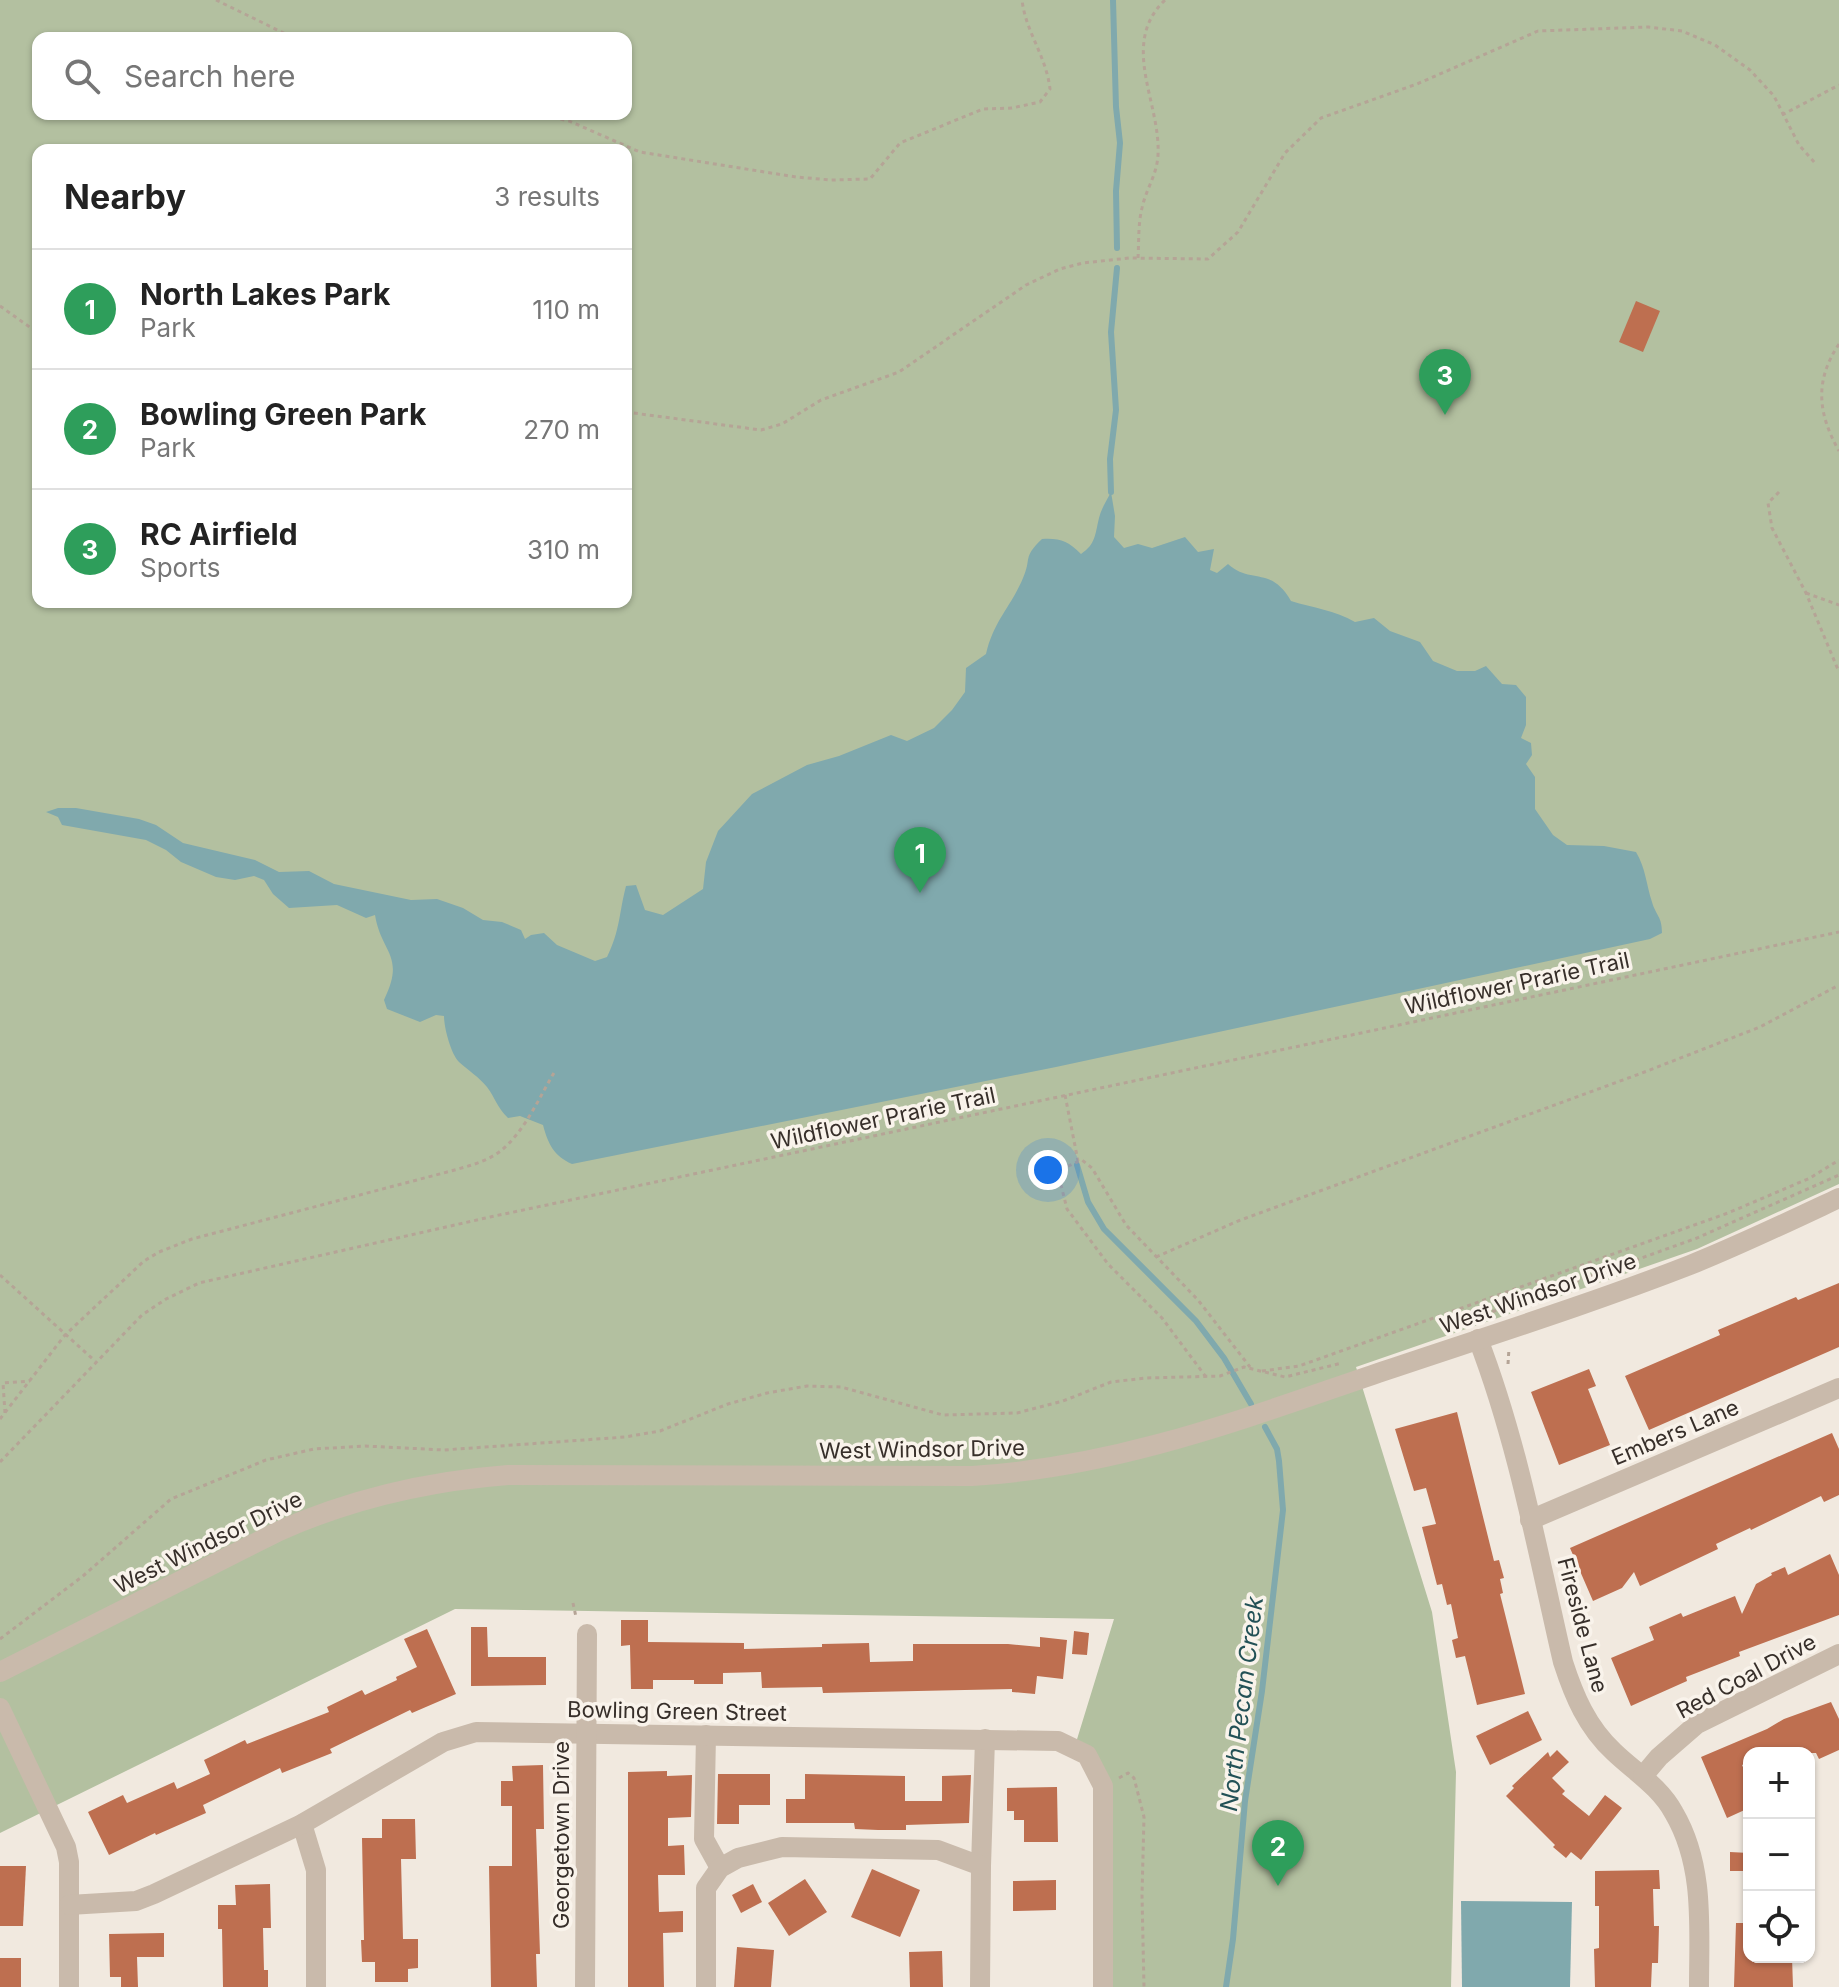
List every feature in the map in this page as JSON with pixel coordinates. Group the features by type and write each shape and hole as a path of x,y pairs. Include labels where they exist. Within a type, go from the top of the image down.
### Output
{"street":[{"name":"West Windsor Drive","path":"0,1672 279,1531 338,1508 413,1489 485,1477 534,1474 938,1477 1039,1470 1112,1457 1180,1439 1691,1264 1839,1198"},
{"name":"Fireside Lane","path":"1478,1339 1502,1410 1573,1694 1584,1716 1612,1751 1643,1776 1674,1811 1692,1856 1699,1895 1699,1987"},
{"name":"Embers Lane","path":"1530,1520 1839,1388"},
{"name":"Georgetown Drive","path":"585,1987 587,1634"},
{"name":"Red Coal Drive","path":"1643,1776 1659,1757 1697,1724 1839,1654"},
{"path":"0,1708 63,1839 69,1862 69,1987"},
{"name":"Bowling Green Street","path":"69,1905 136,1901 302,1824 443,1742 476,1732 1058,1741 1087,1755 1103,1786"},
{"path":"706,1735 704,1839 720,1868"},
{"path":"980,1987 985,1739"},
{"path":"1103,1786 1103,1987"},
{"path":"302,1824 316,1870 316,1987"},
{"path":"706,1987 706,1888 720,1868 738,1858 782,1847 938,1850 981,1866"}],"path":[{"path":"216,0 282,32"},
{"path":"632,149 796,177 870,179 900,143 983,109 1012,108 1040,102 1050,89 1048,67 1034,38 1022,0"},
{"path":"1138,258 1142,204 1154,179 1158,158 1158,136 1143,68 1143,46 1156,8 1165,0"},
{"path":"632,413 761,430 782,424 821,400 899,372 1026,285 1060,269 1083,263 1138,258 1208,259 1238,232 1285,153 1321,118 1417,84 1538,31 1648,27 1682,31 1715,45 1750,70 1774,96 1799,145 1815,163"},
{"path":"1782,115 1839,85"},
{"path":"564,120 622,144"},
{"path":"0,306 32,329"},
{"path":"1839,344 1828,360 1821,388 1822,412 1839,451"},
{"path":"1779,492 1768,503 1772,528 1806,593 1839,672"},
{"path":"1806,593 1839,605"},
{"name":"Wildflower Prarie Trail","path":"0,1462 142,1315 199,1283 490,1217 1839,932"},
{"path":"1156,1257 1238,1221 1760,1027 1839,985"},
{"path":"0,1419 65,1335 144,1261 172,1246 483,1161 505,1147 555,1071"},
{"path":"1065,1095 1078,1161"},
{"path":"1206,1377 1162,1318 1108,1264 1067,1209 1061,1185 1066,1167 1082,1160 1092,1168 1126,1225 1198,1300 1250,1367"},
{"path":"1260,1371 1299,1366 1728,1213 1810,1178 1839,1160"},
{"path":"1441,1330 1697,1238 1839,1175"},
{"path":"0,1275 96,1362"},
{"path":"0,1639 83,1576 171,1499 266,1460 314,1449 365,1446 444,1450 625,1437 660,1431 728,1404 767,1393 807,1386 841,1387 943,1415 1017,1413 1063,1401 1111,1382 1220,1376 1250,1367 1285,1377 1298,1376 1344,1363"},
{"path":"5,1413 2,1382 30,1381"},
{"path":"1103,1786 1128,1773 1134,1778 1142,1809 1144,1987"}],"green space":[{"path":"0,0 1839,0 1839,1184 1697,1249 1356,1367 1432,1612 1456,1772 1451,1987 1103,1987 1103,1786 1074,1749 1114,1619 455,1609 0,1833"}],"water":[{"path":"1111,492 1114,537 1124,548 1138,544 1152,548 1185,537 1198,552 1214,549 1210,570 1217,573 1228,564 1245,574 1276,583 1291,601 1355,622 1374,618 1390,631 1420,642 1433,661 1457,671 1475,671 1486,666 1502,684 1516,685 1526,697 1526,725 1521,738 1531,743 1532,755 1526,764 1535,777 1535,809 1553,835 1567,845 1604,846 1636,852 1662,933 1650,939 1056,1067 572,1164 553,1149 543,1125 520,1116 508,1118 484,1083 459,1062 448,1040 444,1016 436,1015 420,1022 387,1009 384,1000 393,973 392,963 375,915 366,918 337,905 289,908 273,894 264,880 254,876 235,880 216,877 181,862 146,840 62,825 58,817 46,812 76,808 139,819 156,825 183,843 255,860 279,872 309,871 334,884 411,900 437,899 463,908 483,920 502,922 521,930 525,939 544,933 557,945 595,961 607,957 611,948 626,886 636,885 645,910 663,915 703,889 706,862 718,831 752,794 807,765 891,735 907,741 934,728 965,692 966,668 986,654 993,632 1023,578 1032,550 1042,539 1054,539 1068,543 1081,554 1096,534 1101,511"},
{"path":"1461,1901 1572,1902 1570,1987 1462,1987"}],"building":[{"path":"1636,301 1660,311 1643,352 1619,342"},
{"path":"1839,1283 1839,1347 1649,1430 1625,1376 1720,1335 1718,1330 1796,1297 1798,1300"},
{"path":"1589,1369 1596,1386 1588,1389 1610,1445 1559,1465 1531,1392"},
{"path":"1457,1412 1494,1561 1499,1560 1504,1578 1500,1579 1503,1593 1500,1594 1525,1694 1477,1705 1465,1656 1456,1658 1452,1640 1458,1638 1451,1604 1447,1605 1442,1584 1437,1585 1422,1527 1436,1524 1426,1488 1414,1491 1395,1429"},
{"path":"1832,1433 1839,1449 1839,1495 1824,1502 1821,1496 1750,1528 1716,1544 1718,1549 1640,1586 1634,1572 1622,1588 1593,1601 1570,1548"},
{"path":"1830,1554 1839,1575 1839,1615 1739,1652 1740,1656 1686,1677 1687,1681 1631,1706 1611,1658 1654,1640 1649,1627 1735,1596 1742,1614 1756,1584 1771,1573 1785,1567 1788,1575"},
{"path":"621,1620 648,1620 648,1642 744,1643 744,1649 869,1643 870,1662 913,1661 913,1644 1040,1647 1040,1637 1067,1640 1063,1679 1037,1676 1035,1694 1012,1692 1012,1689 823,1693 822,1687 762,1688 761,1672 723,1673 723,1684 653,1680 653,1689 631,1689 630,1645 621,1646"},
{"path":"471,1627 487,1627 488,1657 546,1657 546,1685 471,1686"},
{"path":"427,1629 456,1694 412,1713 410,1710 330,1749 332,1753 282,1773 280,1768 203,1805 206,1813 109,1855 88,1812 123,1795 127,1803 174,1782 177,1789 210,1774 204,1760 245,1740 247,1744 329,1712 327,1707 362,1690 365,1695 397,1680 396,1677 417,1667 404,1639"},
{"path":"1074,1631 1089,1633 1087,1655 1072,1654"},
{"path":"1831,1702 1839,1719 1839,1750 1819,1759 1815,1747 1743,1747 1743,1811 1727,1818 1701,1757 1784,1719"},
{"path":"1528,1711 1542,1740 1490,1765 1476,1736"},
{"path":"1557,1750 1569,1762 1552,1778 1565,1791 1562,1794 1589,1816 1605,1795 1622,1808 1581,1860 1571,1852 1566,1858 1553,1847 1555,1845 1506,1796 1514,1788 1512,1786 1548,1752 1550,1757"},
{"path":"543,1765 544,1829 536,1829 540,1954 536,1954 537,1987 491,1987 489,1866 512,1866 512,1806 501,1806 501,1781 513,1781 512,1766"},
{"path":"667,1771 667,1776 692,1775 691,1817 668,1818 668,1846 684,1845 685,1875 658,1875 659,1912 683,1911 683,1932 663,1933 664,1987 628,1987 628,1772"},
{"path":"718,1774 770,1774 770,1805 739,1805 739,1824 717,1824"},
{"path":"805,1774 905,1776 905,1801 942,1801 942,1776 971,1775 969,1823 906,1825 906,1830 878,1830 855,1829 854,1823 786,1823 786,1799 805,1799"},
{"path":"1057,1787 1058,1842 1024,1842 1024,1820 1014,1820 1014,1811 1007,1811 1007,1788"},
{"path":"382,1819 415,1819 416,1859 401,1859 403,1939 418,1939 418,1968 408,1969 408,1982 375,1982 375,1962 362,1962 362,1838 382,1838"},
{"path":"1730,1852 1743,1853 1743,1871 1730,1871"},
{"path":"0,1866 26,1866 23,1926 0,1926"},
{"path":"872,1869 920,1890 900,1937 851,1917"},
{"path":"1659,1870 1660,1889 1653,1889 1654,1926 1659,1926 1658,1963 1652,1963 1651,1987 1595,1987 1594,1949 1599,1948 1599,1906 1595,1906 1595,1871"},
{"path":"805,1879 827,1912 789,1936 768,1903"},
{"path":"1056,1880 1056,1910 1013,1911 1013,1881"},
{"path":"270,1884 271,1928 263,1928 264,1970 268,1970 268,1987 223,1987 222,1929 218,1929 218,1905 236,1905 235,1885"},
{"path":"753,1884 762,1902 741,1913 732,1895"},
{"path":"1736,1923 1743,1923 1743,1963 1792,1963 1793,1987 1734,1987"},
{"path":"164,1933 164,1957 137,1957 138,1987 121,1987 121,1977 110,1977 109,1934"},
{"path":"737,1947 774,1950 771,1987 734,1987"},
{"path":"942,1951 943,1987 910,1987 909,1952"},
{"path":"0,1958 21,1958 21,1987 0,1987"}],"waterway":[{"name":"North Pecan Creek","path":"1113,0 1120,143 1116,191 1117,248"},
{"name":"North Pecan Creek","path":"1111,492 1110,459 1116,410 1111,332 1117,268"},
{"name":"North Pecan Creek","path":"1077,1165 1088,1202 1104,1229 1196,1321 1224,1358 1251,1404"},
{"name":"North Pecan Creek","path":"1226,1987 1245,1801 1262,1691 1283,1510 1277,1449 1265,1427"}],"place":[{"name":"RC Airfield","path":"1445,415"},
{"name":"North Lakes Park","path":"920,893"},
{"name":"Bowling Green Park","path":"1278,1886"}]}
